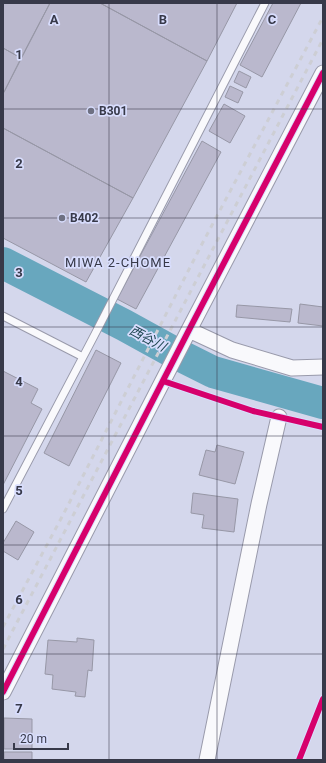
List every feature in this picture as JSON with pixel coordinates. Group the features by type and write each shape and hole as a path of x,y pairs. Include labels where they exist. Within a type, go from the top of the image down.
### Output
{"street":[{"path":"3,692 323,73"},
{"path":"189,330 232,350 292,368 323,367"},
{"path":"207,760 259,504 279,417"}],"lane":[{"path":"3,509 94,336 265,3"},
{"path":"3,316 83,357"}],"path":[{"path":"163,381 252,411 323,427"},
{"path":"300,760 323,699"}],"building":[{"path":"3,3 50,3 21,58 3,48"},
{"name":"B301","path":"50,3 100,3 207,61 133,198 3,128 3,94"},
{"path":"100,3 237,3 207,61"},
{"path":"273,3 301,3 262,77 240,65"},
{"path":"3,48 21,58 4,92 3,92"},
{"path":"239,71 251,77 246,88 234,82"},
{"path":"230,86 243,92 238,103 225,97"},
{"path":"224,104 245,116 230,143 209,131"},
{"name":"B402","path":"3,128 133,198 86,282 3,238"},
{"path":"202,141 221,152 136,309 117,299"},
{"path":"300,304 323,307 323,326 298,323"},
{"path":"237,305 292,309 290,322 236,317"},
{"path":"96,350 121,363 69,466 44,453"},
{"path":"3,371 38,389 31,403 42,409 3,485"},
{"path":"217,445 244,452 235,484 199,475 206,450 215,452"},
{"path":"193,493 238,499 234,532 202,528 204,515 191,513"},
{"path":"16,521 34,532 18,560 3,551 3,543"},
{"path":"77,638 94,640 92,671 88,670 85,697 75,696 76,692 52,689 53,675 45,674 48,640 77,642"},
{"path":"4,718 32,719 32,749 4,749"},
{"path":"4,752 32,752 32,760 4,760"}],"waterway":[{"name":"西谷川","path":"3,263 213,372 323,403"}],"railway":[{"path":"3,627 64,513 202,244 323,17"},
{"path":"3,649 323,39"}],"cycle path":[{"path":"3,692 323,73"},
{"path":"163,381 253,411 323,427"},
{"path":"299,760 323,699"}],"place":[{"name":"B301","path":"91,111"},
{"name":"B402","path":"62,218"}],"district":[{"name":"MIWA 2-CHOME","path":"118,262"}]}
